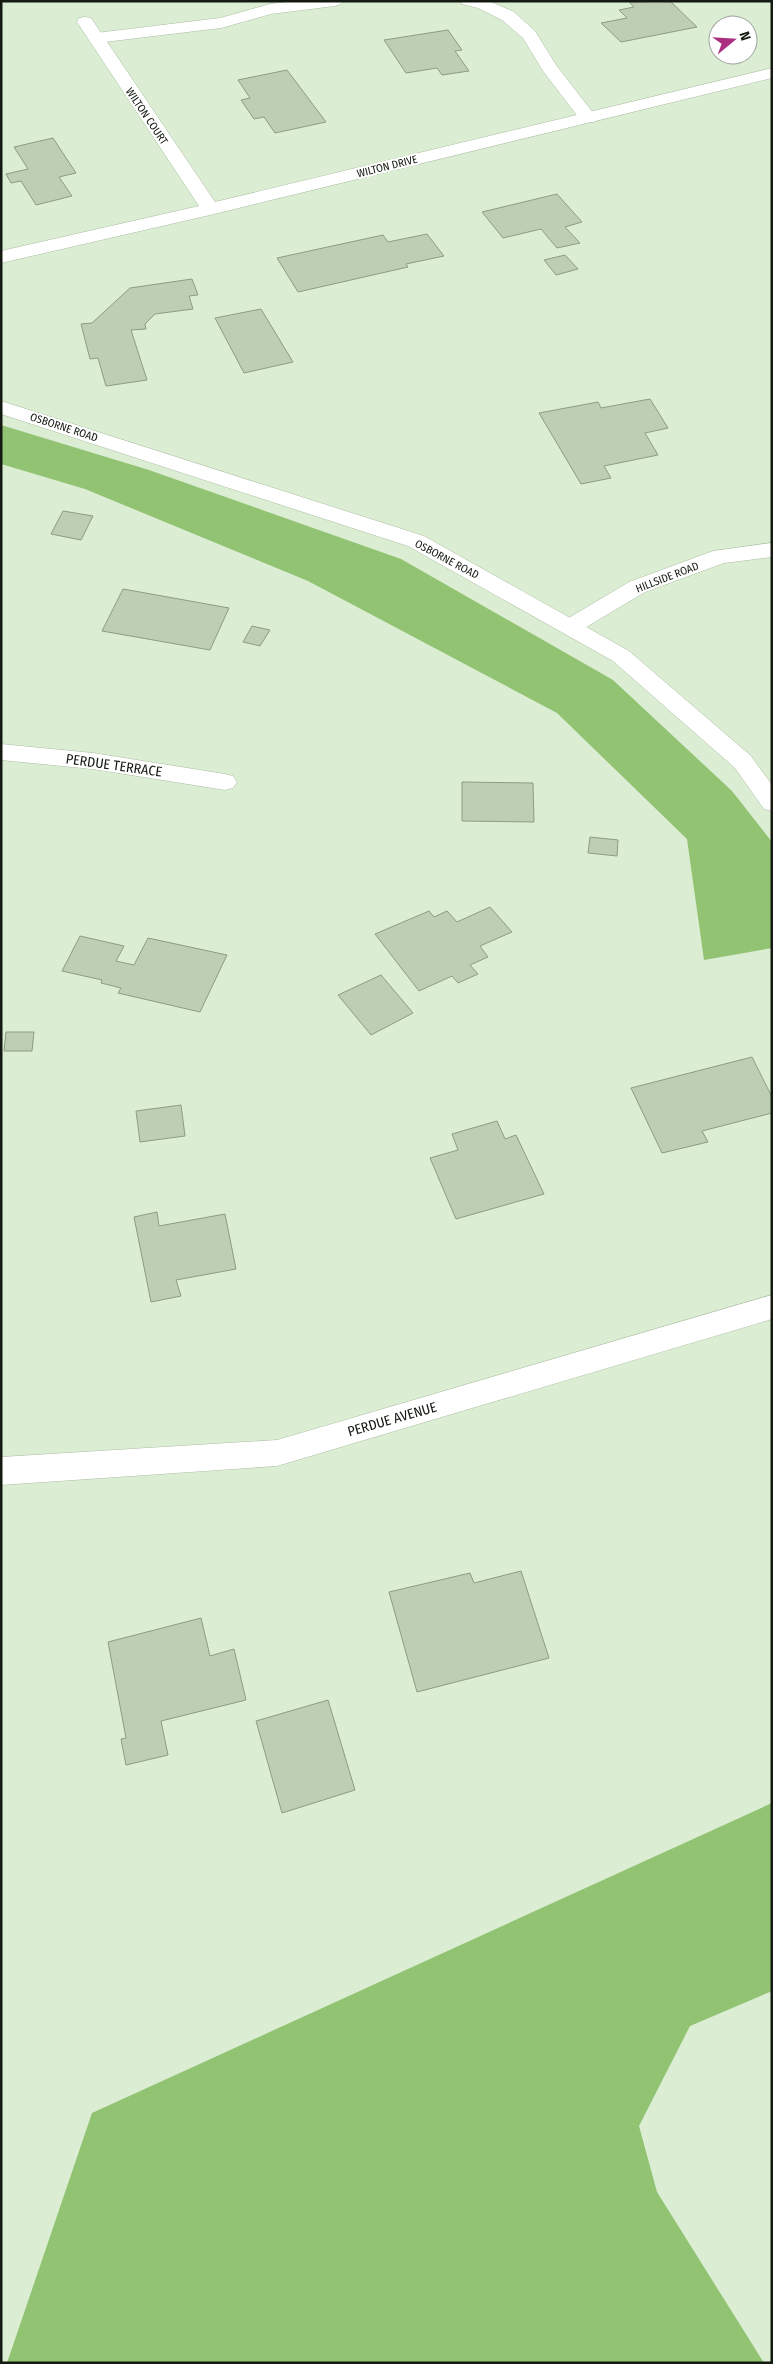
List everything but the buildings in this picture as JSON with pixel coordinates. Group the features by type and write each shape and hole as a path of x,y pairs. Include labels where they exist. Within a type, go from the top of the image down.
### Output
{"street":[{"path":"96,38 221,23 270,9 335,1"},
{"path":"468,1 484,5 508,16 529,35 549,67 588,118"},
{"name":"WILTON COURT","path":"85,22 210,209"},
{"name":"WILTON DRIVE","path":"1,257 210,209 772,73"},
{"name":"OSBORNE ROAD","path":"1,407 416,541 621,656 742,762 772,803"},
{"name":"HILLSIDE ROAD","path":"570,627 637,587 721,556 772,550"},
{"name":"PERDUE TERRACE","path":"1,752 93,761 225,782"},
{"name":"PERDUE AVENUE","path":"1,1471 277,1453 772,1307"}],"green space":[{"path":"1,425 149,470 401,559 613,680 732,791 772,842 772,948 704,960 687,839 557,713 308,581 85,489 1,464"},
{"path":"772,1803 772,1991 690,2026 639,2126 657,2192 764,2363 7,2363 92,2113"}]}
